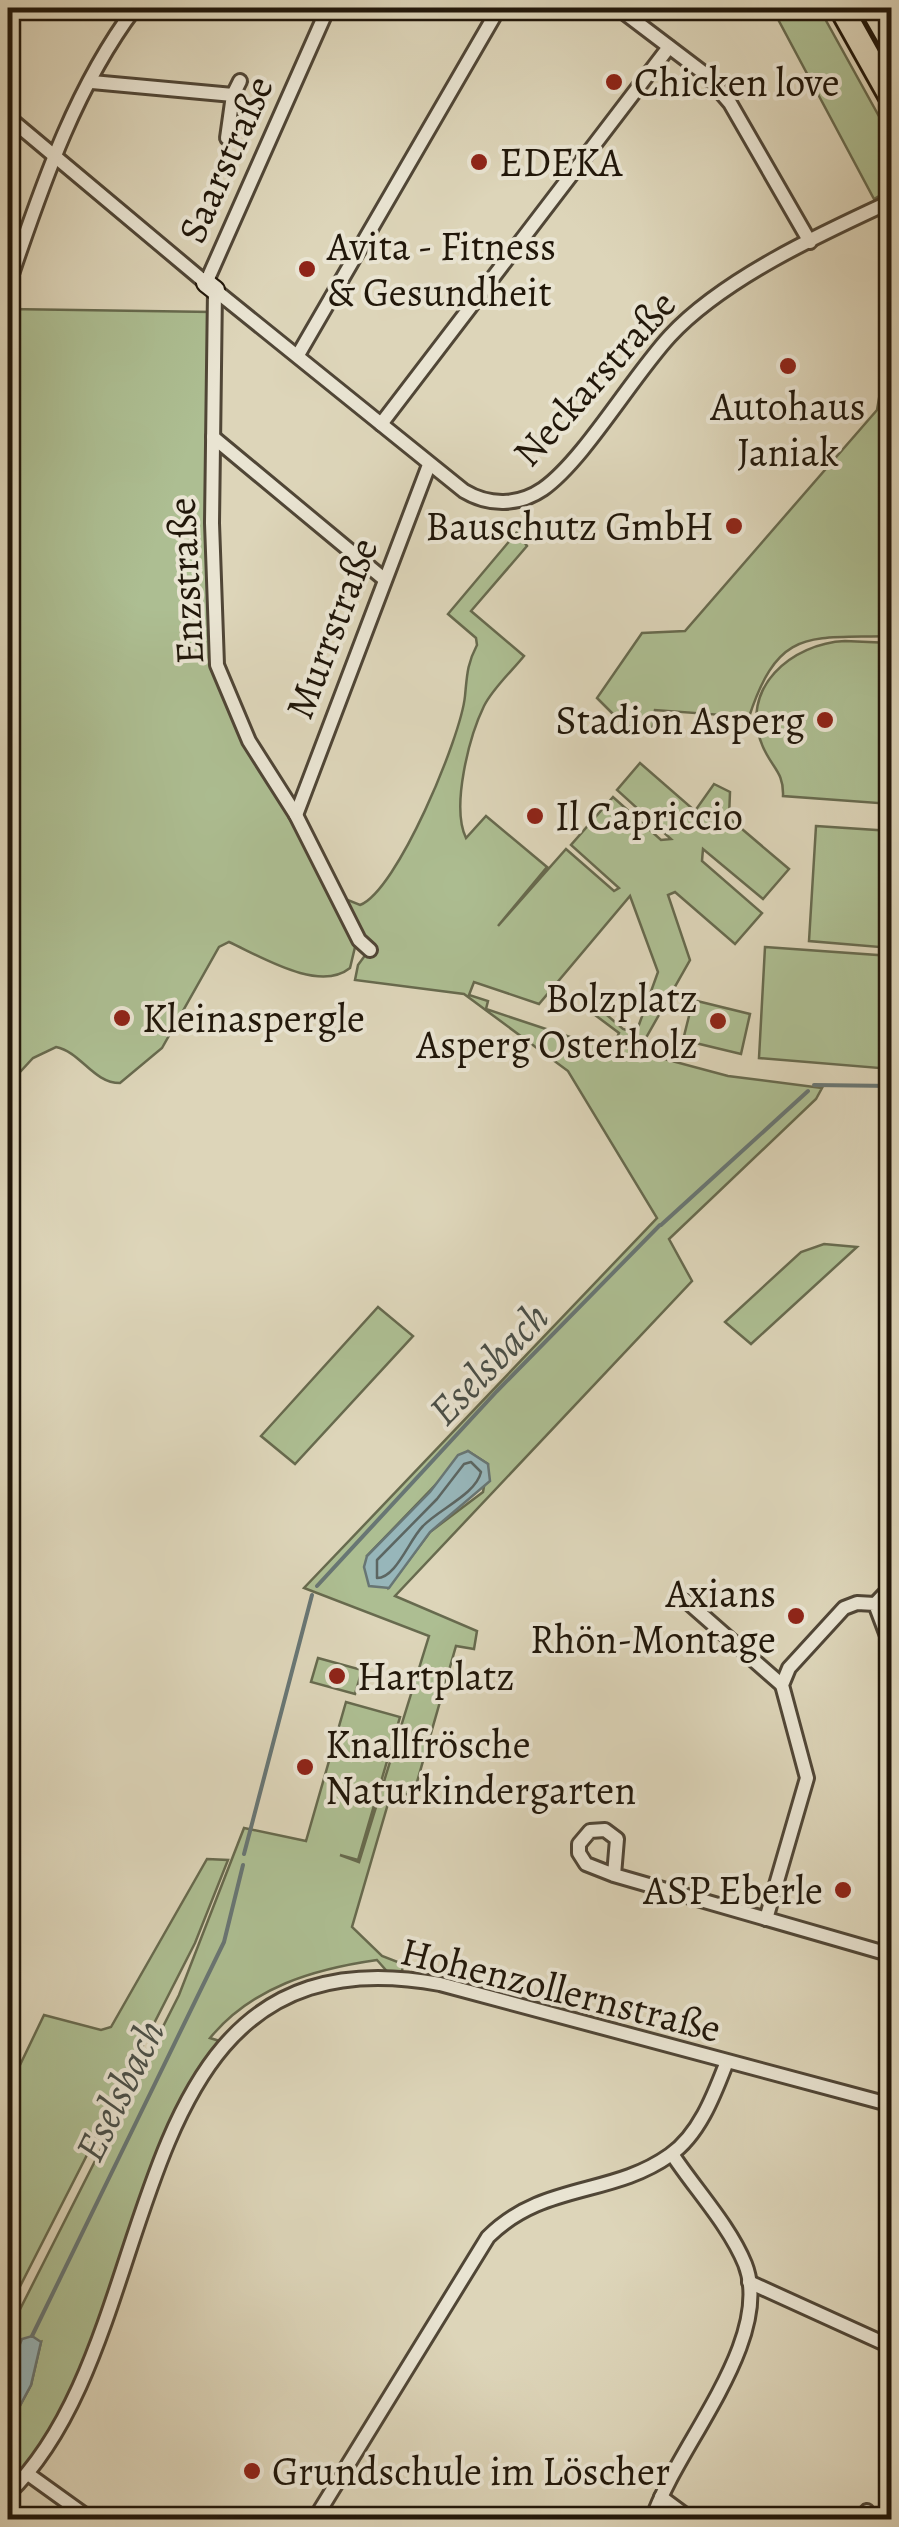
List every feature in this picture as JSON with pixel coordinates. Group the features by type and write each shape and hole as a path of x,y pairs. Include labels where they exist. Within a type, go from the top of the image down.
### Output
{"highway":[{"path":"841,8 892,99"},
{"path":"872,8 892,43"}],"street":[{"path":"10,270 53,155 136,8"},
{"name":"Saarstraße","path":"210,286 328,8"},
{"path":"298,355 500,8"},
{"path":"618,8 705,74 730,103 810,242"},
{"path":"381,424 669,47"},
{"path":"92,82 232,96"},
{"path":"228,138 232,96 240,82"},
{"path":"8,117 429,465"},
{"name":"Neckarstraße","path":"429,465 473,496 500,502 527,498 552,482 654,354 693,314 810,242 892,201"},
{"name":"Enzstraße","path":"210,286 216,665 249,741 296,816 359,940 370,950"},
{"path":"213,436 384,578"},
{"name":"Murrstraße","path":"296,816 429,465"},
{"path":"782,1685 789,1668 844,1608 857,1603 875,1604 892,1586"},
{"path":"683,1598 782,1685 807,1778 766,1919"},
{"path":"875,1604 892,1649"},
{"path":"614,1875 892,1955"},
{"name":"Hohenzollernstraße","path":"8,2494 58,2434 87,2374 166,2145 192,2088 226,2043 280,2002 328,1983 368,1976 406,1978 451,1986 726,2064 892,2105"},
{"path":"314,2520 488,2237 522,2208 556,2194 615,2181 672,2154 699,2122 726,2064"},
{"path":"652,2520 744,2336 749,2282 732,2240 672,2154"},
{"path":"749,2282 892,2347"},
{"path":"28,2474 92,2520"},
{"path":"661,2497 692,2520"}],"green space":[{"path":"772,8 819,8 891,138 891,189 874,199"},
{"path":"8,309 213,312 220,675 296,815 355,947 350,968 337,975 322,976 290,970 229,942 219,947 162,1048 120,1083 102,1078 56,1047 33,1058 8,1085"},
{"path":"891,329 891,636 818,639 785,652 772,666 749,717 655,710 652,731 624,725 597,698 642,633 685,631 877,410"},
{"path":"517,532 527,546 471,611 524,656 492,693 478,719 464,772 460,809 466,838 486,816 547,867 498,926 566,849 614,891 619,888 571,845 613,797 661,840 671,839 617,790 640,763 695,811 714,784 730,792 729,818 789,869 763,899 703,849 702,861 762,913 735,944 675,892 668,895 690,960 638,1052 728,1076 822,1088 816,1099 669,1239 692,1281 395,1596 477,1631 474,1649 456,1646 413,1796 392,1790 352,1927 382,1956 403,1964 401,1978 392,1977 377,1960 308,1975 265,1993 227,2020 210,2038 226,2043 191,2088 87,2374 8,2494 8,2428 31,2385 41,2342 14,2355 8,2374 8,2333 179,1995 244,1828 306,1841 346,1702 400,1717 358,1860 340,1855 359,1862 429,1636 304,1588 657,1218 568,1071 464,994 355,980 358,965 369,950 338,896 360,905 375,894 391,872 425,811 461,716 469,664 477,645 476,638 448,614","holes":["630,896 658,972 636,1033 623,1029 593,1003 587,1009 619,1033 614,1044 591,1037 588,1043 486,1009 488,1001 469,995 474,982 539,1004","468,1451 488,1464 483,1492 430,1532 388,1588 367,1556"]},
{"name":"Stadion Asperg","path":"845,641 891,643 891,804 783,796 779,775 763,747 757,726 764,688 775,673 807,650"},
{"path":"816,826 891,831 891,948 809,941"},
{"path":"765,947 891,956 891,1069 759,1058"},
{"name":"Bolzplatz Asperg Osterholz","path":"693,1000 750,1014 741,1054 683,1040"},
{"path":"824,1244 857,1247 751,1344 725,1322 801,1252"},
{"path":"378,1307 413,1336 295,1464 261,1436"},
{"name":"Hartplatz","path":"318,1658 362,1670 355,1694 311,1682"},
{"path":"207,1859 228,1860 195,1943 8,2310 8,2090 44,2015 101,2030 111,2027"}],"water":[{"path":"468,1451 488,1464 490,1481 430,1532 389,1588 369,1586 364,1567 367,1556 430,1492 458,1455"},
{"path":"32,2336 41,2342 31,2385 8,2428 8,2374 22,2339"}],"waterway":[{"name":"Eselsbach","path":"814,1085 892,1086"},
{"name":"Eselsbach","path":"661,1225 808,1091"},
{"name":"Eselsbach","path":"317,1586 497,1391 660,1225"},
{"name":"Eselsbach","path":"244,1854 312,1595"},
{"name":"Eselsbach","path":"32,2336 224,1942 243,1865"}],"place":[{"name":"Chicken love","path":"614,82"},
{"name":"EDEKA","path":"479,162"},
{"name":"Avita - Fitness & Gesundheit","path":"307,269"},
{"name":"Autohaus Janiak","path":"788,366"},
{"name":"Bauschutz GmbH","path":"734,526"},
{"name":"Stadion Asperg","path":"825,720"},
{"name":"Il Capriccio","path":"535,816"},
{"name":"Kleinaspergle","path":"122,1018"},
{"name":"Bolzplatz Asperg Osterholz","path":"718,1021"},
{"name":"Axians Rhön-Montage","path":"796,1616"},
{"name":"Hartplatz","path":"337,1676"},
{"name":"Knallfrösche Naturkindergarten","path":"305,1767"},
{"name":"ASP Eberle","path":"843,1890"},
{"name":"Grundschule im Löscher","path":"252,2471"}]}
